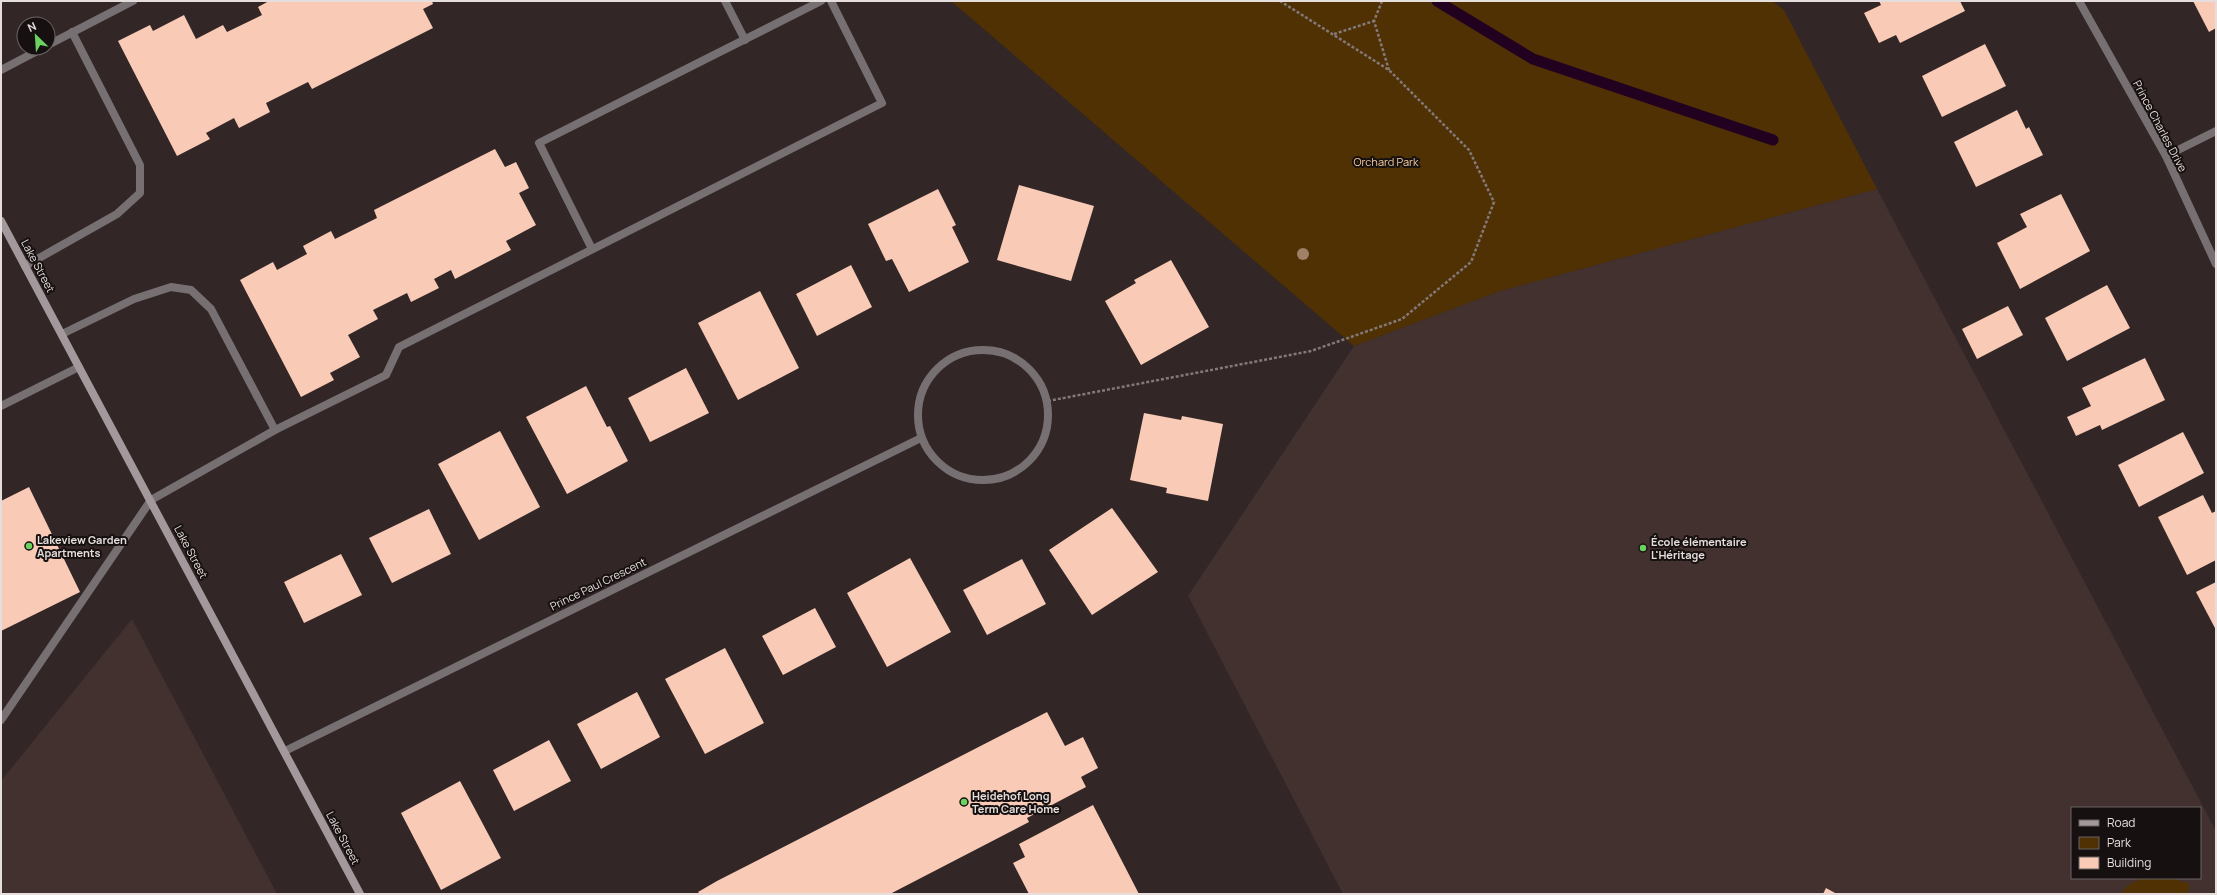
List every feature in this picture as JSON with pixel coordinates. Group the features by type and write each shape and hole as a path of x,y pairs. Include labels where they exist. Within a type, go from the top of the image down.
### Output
{"main road":[{"name":"Lake Street","path":"1,221 360,894"}],"street":[{"path":"56,41 133,1"},
{"path":"725,1 745,40"},
{"path":"592,249 539,143 821,1"},
{"path":"1,720 151,500 275,430 386,375 399,347 882,103 831,1"},
{"name":"Prince Charles Drive","path":"2079,1 2166,156 2216,264"},
{"path":"26,266 117,214 140,193 140,165 72,32"},
{"path":"1,70 28,56"},
{"path":"2166,156 2216,131"},
{"path":"62,334 134,299 171,287 191,290 211,309 275,430"},
{"path":"973,350 996,350 1018,359 1040,380 1048,401 1048,425 1041,447 1034,457 1016,472 987,481 964,478 950,472 932,458 921,438 918,406 925,384 934,372 951,357 973,350"},
{"path":"1,406 79,367"},
{"name":"Prince Paul Crescent","path":"285,751 921,438"}],"path":[{"path":"1048,401 1311,351 1402,319 1471,262 1494,202 1469,150 1389,70 1280,1"},
{"path":"1382,1 1374,21 1389,70"},
{"path":"1333,35 1374,21"}],"shaded area":[{"name":"École élémentaire L'Héritage","path":"1877,189 2216,831 2216,894 1343,894 1188,596 1354,346 1500,291"},
{"path":"132,619 277,894 1,894 1,781"}],"green space":[{"name":"Orchard Park","path":"951,1 1772,1 1784,10 1877,189 1500,291 1354,346"},
{"path":"2139,879 2174,879 2190,884 2187,894 2121,894 2127,886"}],"building":[{"path":"269,1 432,1 433,4 423,9 433,28 312,89 308,82 266,103 270,112 239,128 234,118 206,133 210,139 177,156 118,41 150,25 153,31 184,15 196,39 223,25 227,32 262,15 258,7"},
{"path":"1879,1 1960,1 1965,11 1900,43 1896,35 1879,43 1864,13 1881,5"},
{"path":"2193,1 2216,1 2216,28 2209,32"},
{"path":"1985,44 2006,86 1942,117 1922,76"},
{"path":"2017,110 2026,129 2029,127 2043,155 1976,187 1954,142"},
{"path":"495,149 505,167 516,162 529,188 519,193 536,225 506,241 511,250 455,279 451,270 434,279 439,288 411,302 407,293 373,310 378,319 348,335 360,357 330,373 334,380 301,397 240,280 273,262 277,270 307,254 303,246 331,231 335,239 377,218 374,210"},
{"path":"1019,185 1094,206 1071,281 997,260"},
{"path":"938,189 956,225 952,227 969,262 909,292 892,259 886,261 868,224"},
{"path":"2061,194 2090,251 2020,289 1997,243 2027,227 2020,214"},
{"path":"1171,260 1209,327 1141,365 1105,301 1136,283 1134,280"},
{"path":"851,265 872,307 817,336 796,294"},
{"path":"2107,285 2130,328 2067,361 2045,318"},
{"path":"760,291 799,368 738,400 698,323"},
{"path":"2008,306 2023,335 1977,359 1962,329"},
{"path":"2145,358 2165,400 2102,430 2100,425 2076,436 2067,417 2091,406 2082,388"},
{"path":"686,368 709,413 650,442 628,398"},
{"path":"586,386 607,427 610,426 628,461 567,494 526,417"},
{"path":"1144,413 1181,420 1182,416 1223,424 1208,501 1166,493 1167,488 1130,480"},
{"path":"500,431 540,507 479,540 438,464"},
{"path":"2183,432 2204,473 2139,507 2118,465"},
{"name":"Lakeview Garden Apartments","path":"29,487 80,592 1,631 1,501"},
{"path":"2203,495 2212,513 2216,511 2216,560 2187,575 2158,517"},
{"path":"1112,508 1158,572 1092,615 1049,550"},
{"path":"429,509 451,554 392,583 369,538"},
{"path":"341,554 362,595 304,623 284,582"},
{"path":"910,558 951,632 887,667 847,593"},
{"path":"1022,559 1046,604 987,635 963,590"},
{"path":"2216,582 2216,630 2196,592"},
{"path":"815,608 836,647 783,675 762,636"},
{"path":"725,648 764,723 705,754 665,679"},
{"path":"637,692 660,737 601,769 577,724"},
{"name":"Heidehof Long Term Care Home","path":"1047,712 1065,746 1083,737 1098,768 1081,777 1086,787 1027,818 1029,822 890,894 700,894 698,892 717,881"},
{"path":"549,740 571,781 514,811 493,770"},
{"path":"460,781 501,858 441,890 401,813"},
{"name":"Heidehof Long Term Care Home","path":"1093,805 1139,894 1029,894 1013,863 1025,857 1019,844"},
{"path":"1826,888 1837,894 1823,894"}],"waterway":[{"path":"1437,1 1533,59 1773,140"}],"place":[{"name":"Lakeview Garden Apartments","path":"29,546"},
{"name":"École élémentaire L'Héritage","path":"1643,548"},
{"name":"Heidehof Long Term Care Home","path":"964,802"}]}
